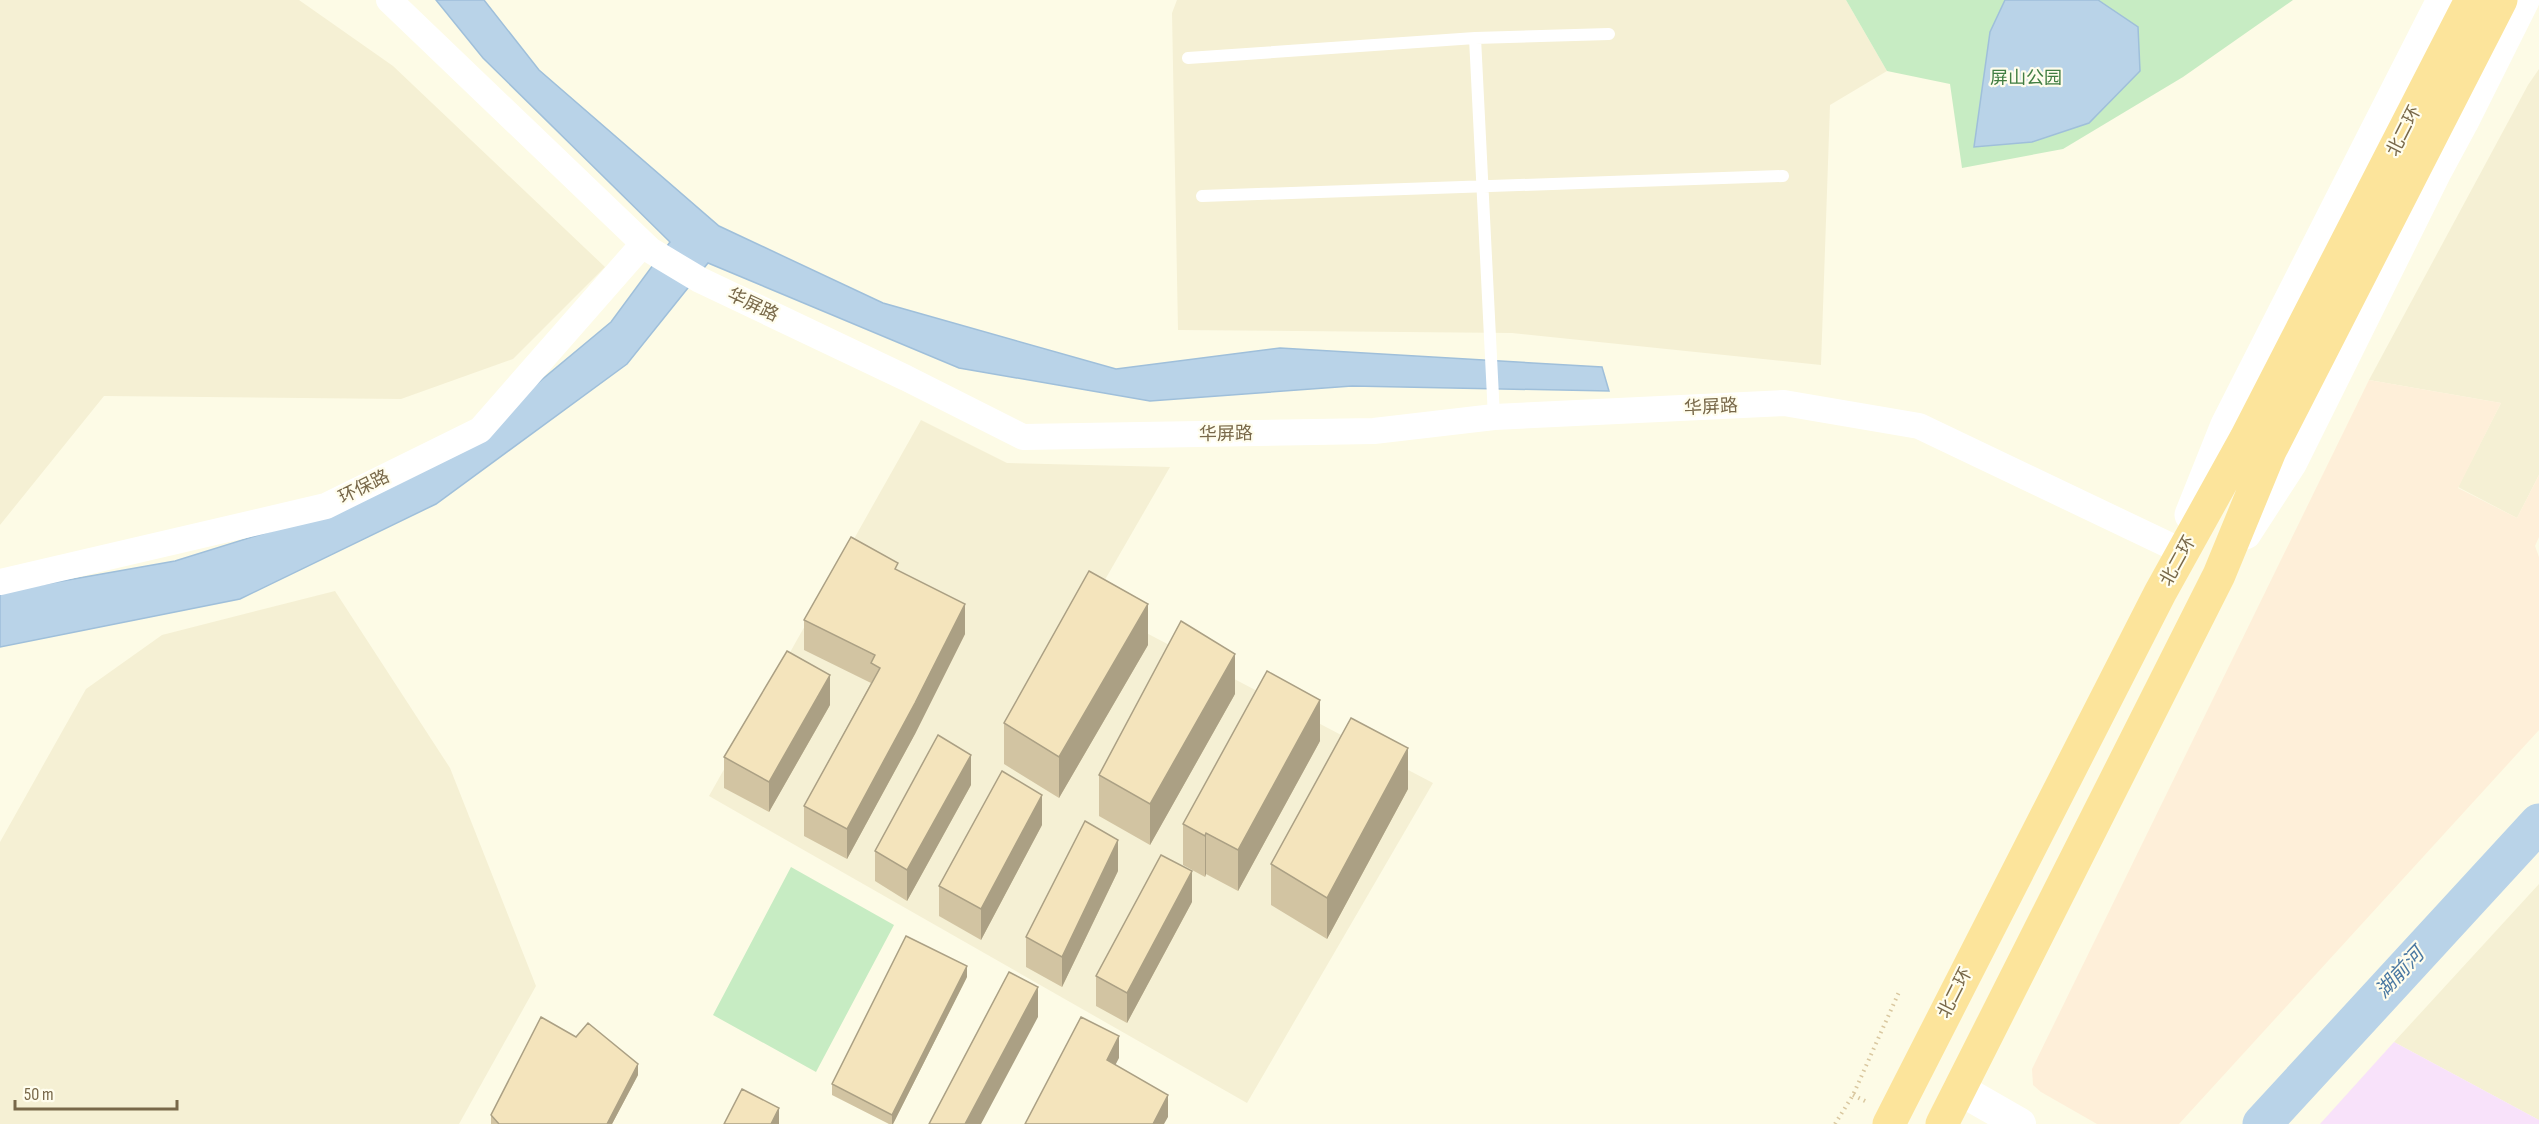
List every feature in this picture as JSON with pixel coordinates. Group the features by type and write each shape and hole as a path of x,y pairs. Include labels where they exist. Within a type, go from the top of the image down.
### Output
{"highway":[{"name":"北二环","path":"1942,1124 2218,575 2258,444 2471,0"},
{"name":"北二环","path":"1889,1124 2160,592 2258,444 2501,0"}],"main road":[{"path":"2218,575 2292,462 2523,0"},
{"path":"2435,172 2539,6"},
{"path":"2160,592 2226,425 2436,13 2493,59"}],"street":[{"name":"华屏路","path":"389,0 647,247 700,280 906,378 1023,437 1374,431 1494,405 1784,403 1919,426 2177,549"},
{"name":"环保路","path":"0,582 326,506 480,430 647,247"},
{"path":"1959,1089 2019,1124"}],"lane":[{"path":"1188,58 1475,38 1609,34"},
{"path":"1475,38 1494,405"},
{"path":"1202,196 1784,177"}],"path":[{"path":"1835,1124 1853,1095 1899,992"}],"shaded area":[{"path":"0,0 299,0 393,66 605,267 513,359 401,399 104,396 0,525"},
{"path":"1177,0 1846,0 1887,71 1830,105 1821,365 1512,333 1178,330 1172,13"},
{"path":"2539,69 2539,475 2517,518 2458,487 2501,403 2369,380 2528,85"},
{"path":"2369,380 2501,403 2458,488 2517,518 2539,475 2539,537 2535,546 2539,557 2539,730 2179,1124 2097,1124 2041,1092 2033,1085 2032,1069"},
{"path":"921,420 1007,463 1170,467 1091,604 1433,783 1247,1103 709,796"},
{"path":"335,591 450,768 536,986 459,1124 0,1124 0,842 86,689 162,635"},
{"path":"2539,884 2539,1120 2394,1042"},
{"path":"2394,1042 2539,1120 2539,1124 2320,1124"}],"green space":[{"name":"屏山公园","path":"1846,0 2293,0 2183,77 2063,149 1962,168 1950,84 1887,71"},
{"path":"791,867 894,925 816,1072 713,1015"}],"water":[{"path":"436,0 484,0 539,70 719,226 883,303 1116,369 1280,348 1602,367 1609,391 1352,386 1150,401 959,368 708,263 627,364 436,504 240,599 0,647 0,592 175,561 352,506 455,452 611,322 670,242 483,58"},
{"path":"2005,0 2098,0 2138,27 2140,71 2089,123 2032,142 1974,147 1990,32"}],"building":[{"path":"851,537 898,563 895,569 965,604 847,829 804,806 880,668 871,663 875,655 804,620"},
{"path":"1089,571 1148,604 1059,757 1004,723"},
{"path":"1181,621 1235,654 1150,804 1099,775"},
{"path":"787,651 830,675 769,782 724,757"},
{"path":"1267,671 1320,700 1238,850 1183,824"},
{"path":"1351,718 1408,748 1327,898 1271,864"},
{"path":"938,735 971,755 907,870 875,851"},
{"path":"1002,771 1042,795 981,909 939,886"},
{"path":"1085,821 1118,840 1062,957 1026,937"},
{"path":"1161,855 1192,871 1127,993 1096,976"},
{"path":"906,936 967,966 892,1115 832,1084"},
{"path":"1009,972 1038,987 965,1124 929,1124"},
{"path":"541,1017 576,1037 588,1023 638,1064 607,1124 499,1124 491,1115"},
{"path":"1081,1017 1119,1036 1107,1060 1168,1095 1153,1124 1025,1124"},
{"path":"742,1089 779,1108 771,1124 724,1124"}],"waterway":[{"name":"湖前河","path":"2262,1124 2539,823"}]}
